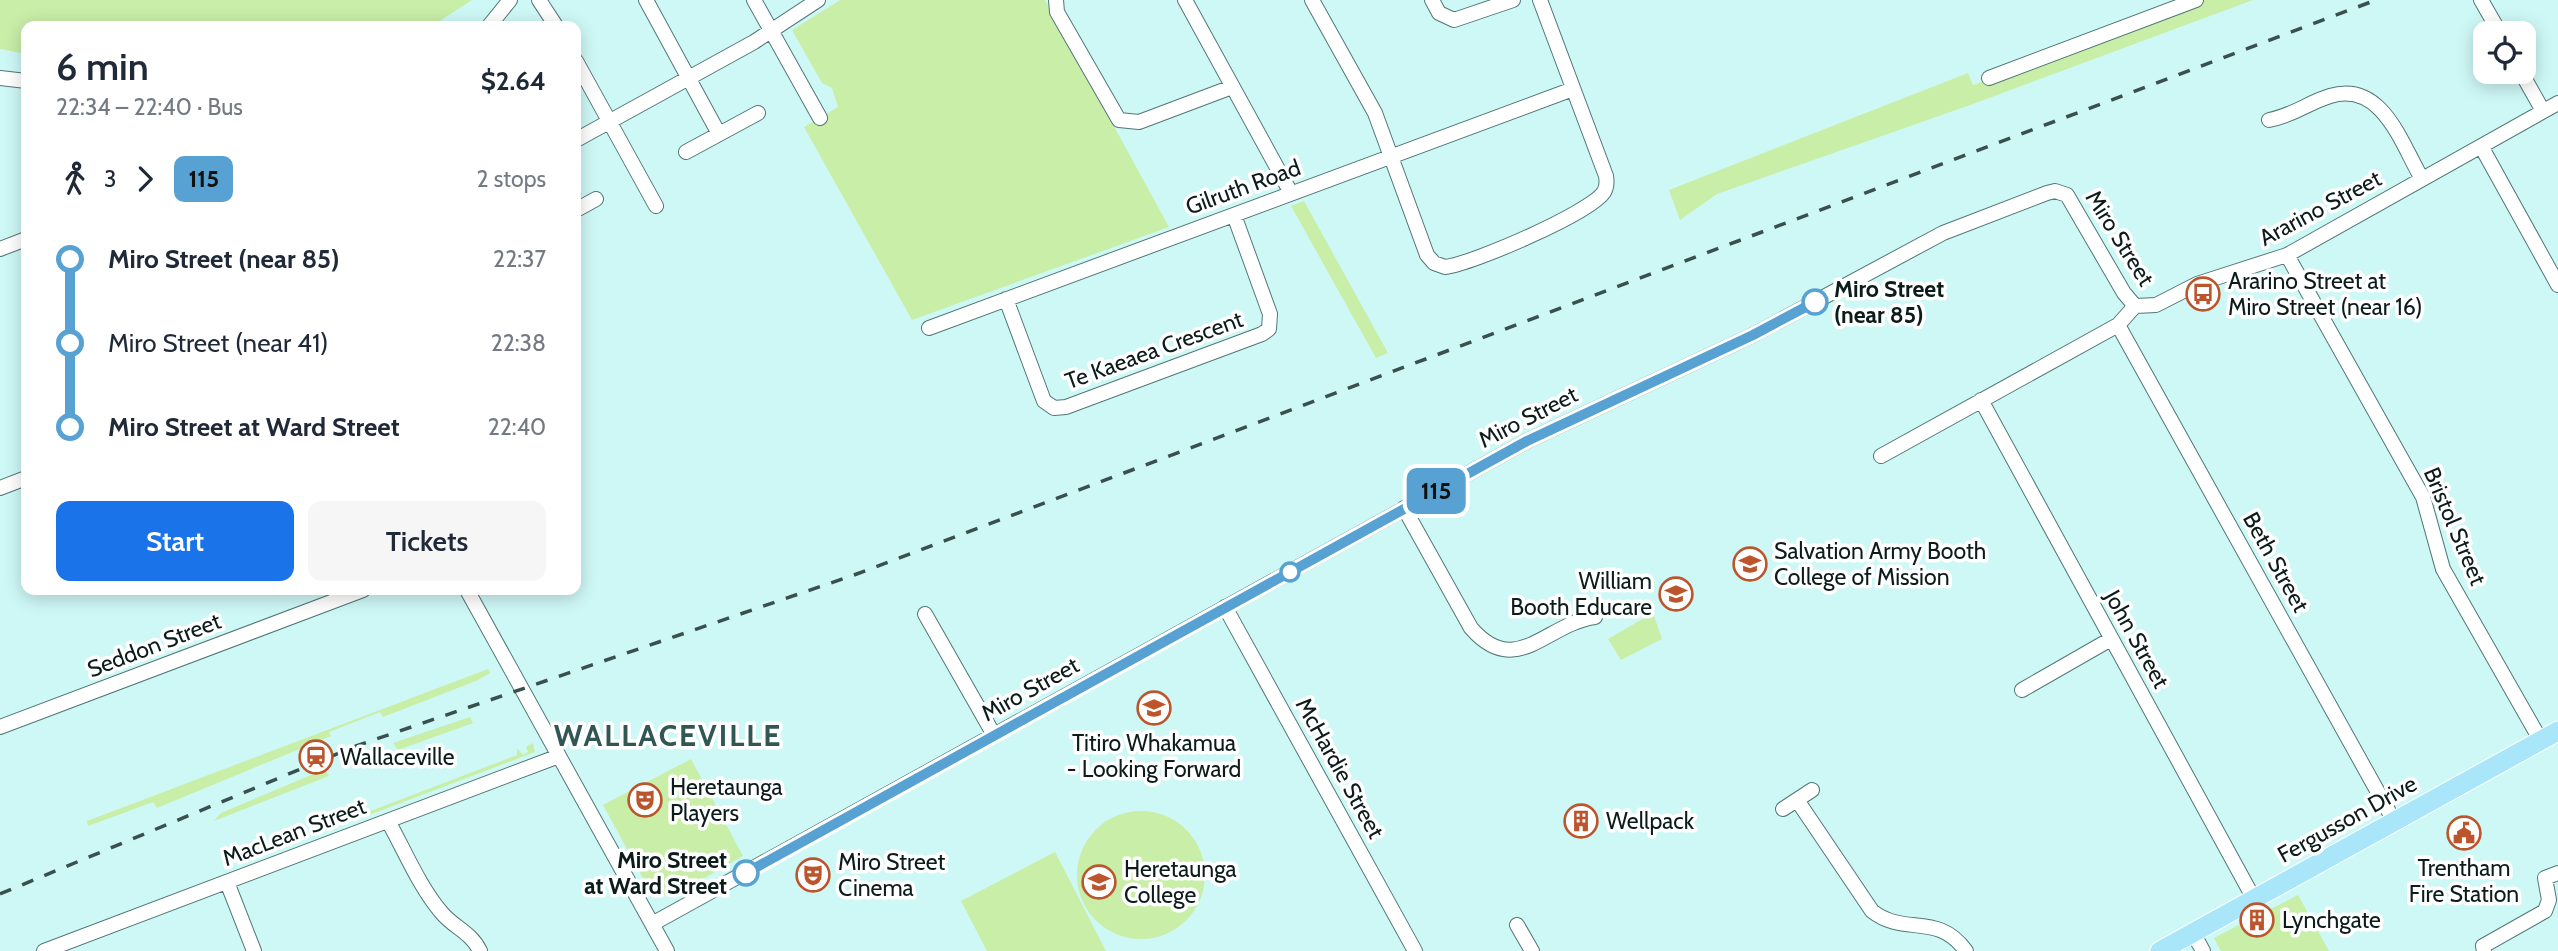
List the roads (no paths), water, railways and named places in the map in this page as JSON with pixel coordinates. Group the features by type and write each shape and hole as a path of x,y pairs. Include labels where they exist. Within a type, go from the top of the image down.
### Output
{"main road":[{"name":"Fergusson Drive","path":"2160,951 2558,731"}],"street":[{"path":"493,21 510,0"},
{"path":"539,0 553,21"},
{"path":"646,0 719,134"},
{"path":"754,0 820,118"},
{"path":"581,137 771,30 818,0"},
{"path":"1056,0 1057,12 1119,120 1139,122 1232,87"},
{"path":"1185,0 1291,193"},
{"path":"1312,0 1375,113 1429,258 1442,267 1455,265 1535,234 1604,192 1606,178 1540,0"},
{"path":"1432,0 1439,13 1454,20 1513,0"},
{"path":"1989,78 2196,0"},
{"path":"2481,0 2493,21"},
{"path":"581,70 656,206"},
{"path":"0,78 21,80"},
{"path":"2528,84 2543,111"},
{"name":"Gilruth Road","path":"935,321 1006,299 1573,89"},
{"path":"2269,120 2292,116 2328,97 2346,92 2364,95 2386,116 2422,179"},
{"name":"Ararino Street","path":"2135,306 2156,305 2197,284 2287,254 2558,103"},
{"path":"686,152 758,113"},
{"path":"2481,146 2558,285"},
{"name":"Miro Street","path":"652,924 1527,441 1784,320 1943,233 2047,193 2055,191 2067,195 2076,206 2124,293 2135,306"},
{"path":"581,207 596,199"},
{"name":"Te Kaeaea Crescent","path":"1006,299 1044,401 1058,409 1079,402 1262,334 1269,329 1270,314 1234,215"},
{"path":"0,249 21,241"},
{"name":"Bristol Street","path":"2287,254 2423,497 2443,569 2540,741"},
{"path":"1881,456 2118,325 2135,306"},
{"name":"Beth Street","path":"2118,325 2394,821"},
{"name":"John Street","path":"1981,400 2254,899"},
{"path":"0,488 21,480"},
{"path":"1404,508 1471,628 1481,640 1493,647 1516,651 1582,619 1595,617"},
{"name":"Seddon Street","path":"0,727 350,595"},
{"path":"470,595 667,951"},
{"name":"McHardie Street","path":"1225,607 1415,951"},
{"path":"925,614 994,735"},
{"path":"2022,690 2111,639"},
{"name":"MacLean Street","path":"53,949 559,756"},
{"path":"1783,809 1812,790"},
{"path":"1797,800 1872,911 1883,920 1944,929 1956,936 1966,951"},
{"path":"388,821 434,903 445,916 470,934 480,951"},
{"path":"2484,951 2483,946 2545,911 2552,876"},
{"path":"227,882 254,951"},
{"path":"1517,925 1532,951"},
{"path":"2193,933 2203,951"}],"railway":[{"path":"0,894 356,746 854,575 2376,0"}],"place":[{"name":"Ararino Street at Miro Street (near 16)","path":"2203,294"},
{"name":"Miro Street (near 85)","path":"1815,302"},
{"name":"Salvation Army Booth College of Mission","path":"1750,564"},
{"name":"William Booth Educare","path":"1676,594"},
{"name":"Titiro Whakamua - Looking Forward","path":"1154,708"},
{"name":"Wallaceville","path":"316,757"},
{"name":"Heretaunga Players","path":"645,800"},
{"name":"Wellpack","path":"1581,821"},
{"name":"Trentham Fire Station","path":"2464,833"},
{"name":"Miro Street at Ward Street","path":"746,873"},
{"name":"Miro Street Cinema","path":"813,875"},
{"name":"Heretaunga College","path":"1099,882"},
{"name":"Lynchgate","path":"2257,920"}],"district":[{"name":"WALLACEVILLE","path":"668,736"}]}
